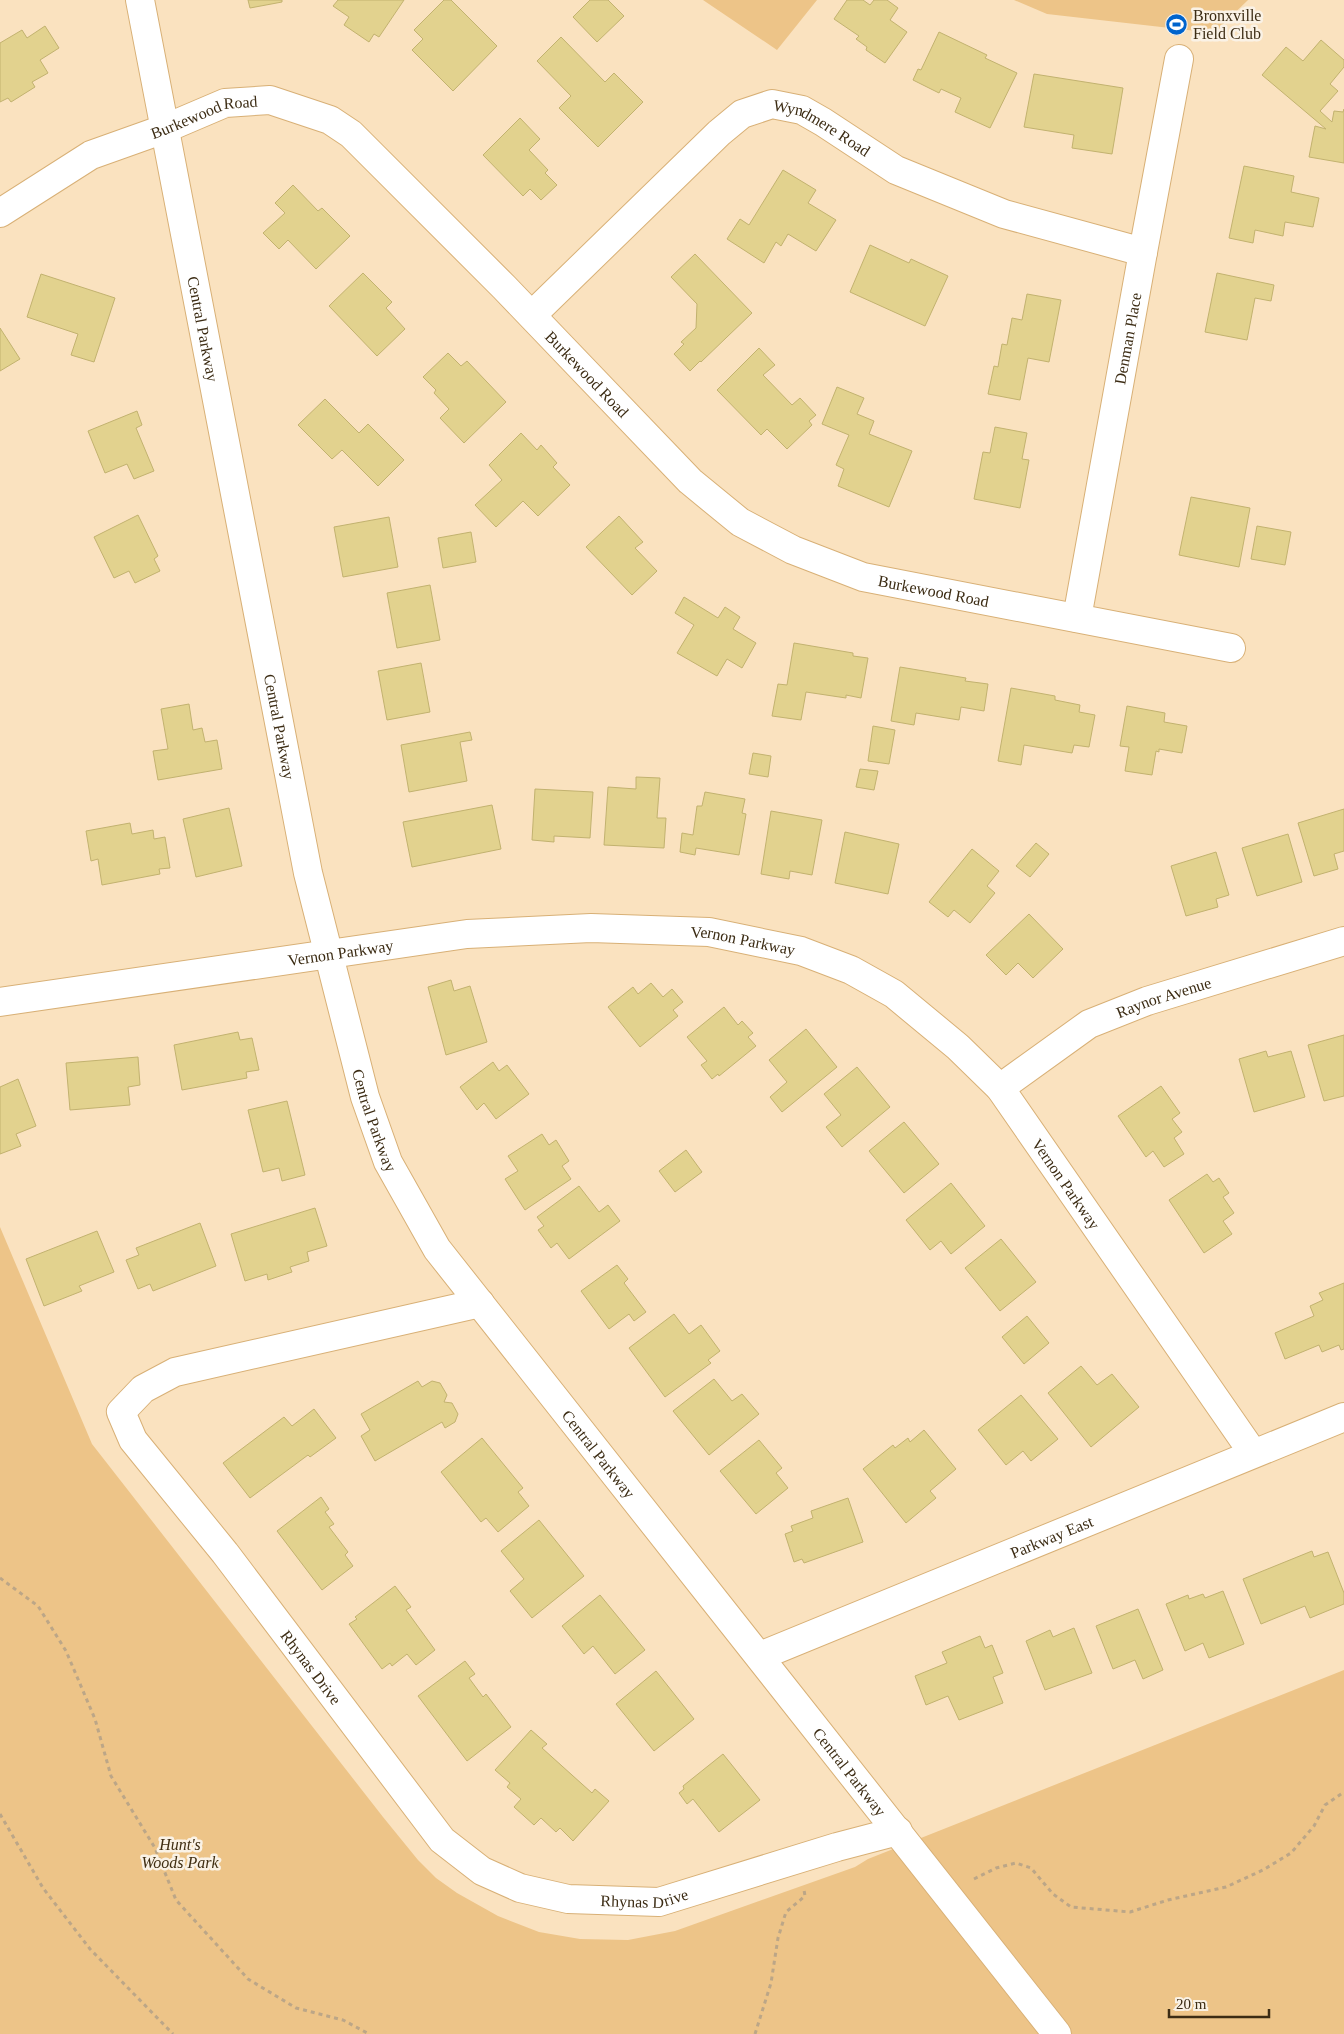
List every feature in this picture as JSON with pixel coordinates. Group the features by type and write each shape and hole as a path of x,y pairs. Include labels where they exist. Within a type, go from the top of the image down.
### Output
{"street":[{"name":"Central Parkway","path":"140,0 308,874 365,1097 388,1162 437,1249 1058,2034"},
{"name":"Denman Place","path":"1078,618 1179,60"},
{"name":"Burkewood Road","path":"0,212 91,155 164,129 224,103 270,100 330,120 358,141 532,315 690,481 740,522 792,550 863,577 1231,648"},
{"name":"Wyndmere Road","path":"532,315 719,133 742,114 772,104 802,110 896,170 1004,214 1143,252"},
{"name":"Vernon Parkway","path":"0,1002 467,934 590,928 708,932 801,951 851,970 894,994 958,1047 1000,1088 1253,1453"},
{"name":"Raynor Avenue","path":"1000,1088 1089,1024 1147,1001 1344,941"},
{"name":"Rhynas Drive","path":"480,1303 175,1372 143,1389 121,1412 133,1440 225,1553 442,1840 482,1870 520,1888 568,1899 659,1902 797,1859 898,1831"},
{"name":"Parkway East","path":"760,1656 1344,1417"}],"path":[{"path":"0,1578 38,1606 66,1651 95,1719 111,1776 155,1848 176,1900 248,1979 296,2008 342,2020 369,2034"},
{"path":"946,1893 996,1868 1016,1863 1031,1868 1053,1894 1071,1907 1130,1912 1168,1900 1226,1887 1263,1870 1291,1853 1314,1826 1325,1805 1344,1792"},
{"path":"0,1814 43,1888 90,1949 173,2034"},
{"path":"755,2034 771,1983 778,1938 786,1912 805,1896 797,1859"}],"green space":[{"path":"703,0 817,0 777,50"},
{"name":"Bronxville Field Club","path":"1014,0 1248,0 1214,33 1047,14"},
{"name":"Hunt's Woods Park","path":"0,1227 92,1444 383,1817 418,1860 436,1878 457,1893 498,1916 539,1932 580,1939 628,1940 675,1931 855,1867 868,1859 1344,1670 1344,2034 0,2034"}],"building":[{"path":"248,0 282,0 282,2 250,8"},
{"path":"338,0 404,0 379,37 374,34 369,42 344,25 349,17 333,6"},
{"path":"444,0 451,0 497,46 453,91 412,50 423,39 414,30"},
{"path":"590,0 608,0 624,16 597,42 573,17"},
{"path":"847,0 863,0 870,5 874,0 887,0 898,8 890,20 907,32 885,63 866,50 867,47 856,39 859,36 834,19"},
{"path":"45,26 59,48 40,60 48,73 32,82 35,87 11,102 8,98 0,102 0,43 22,30 27,38"},
{"path":"939,32 987,55 985,58 1017,73 990,128 955,112 961,98 941,89 939,93 913,80 918,69 921,70"},
{"path":"561,37 605,82 614,73 643,102 598,147 559,108 571,96 537,61"},
{"path":"1321,40 1344,60 1344,67 1330,84 1338,91 1320,111 1332,122 1334,111 1343,112 1344,109 1344,163 1309,157 1315,126 1326,129 1262,75 1286,47 1303,61"},
{"path":"1034,74 1123,88 1112,154 1072,148 1074,135 1024,127"},
{"path":"520,118 540,139 529,150 548,170 545,173 557,185 541,200 530,189 523,196 483,155"},
{"path":"1244,166 1294,176 1291,192 1319,198 1313,227 1285,222 1283,236 1255,230 1253,243 1229,238"},
{"path":"783,170 816,190 808,203 836,220 816,251 788,234 781,246 776,242 764,263 727,239 740,219 749,225"},
{"path":"293,185 318,211 322,208 350,236 316,269 288,240 279,249 263,233 285,213 275,203"},
{"path":"870,245 909,263 911,259 948,276 925,326 850,292"},
{"path":"695,254 752,313 690,371 674,354 684,344 681,342 696,328 697,304 671,277"},
{"path":"363,273 392,302 386,308 405,329 377,356 329,306"},
{"path":"1217,273 1274,285 1271,301 1255,298 1247,340 1205,332"},
{"path":"41,274 115,298 94,362 71,355 78,334 27,317"},
{"path":"1027,294 1061,300 1049,362 1028,358 1020,400 988,394 994,366 998,367 1002,344 1007,345 1012,318 1022,320"},
{"path":"0,328 20,359 0,371"},
{"path":"759,348 775,365 763,375 792,405 800,398 816,415 809,421 812,425 787,449 767,429 761,435 717,390"},
{"path":"448,353 461,366 467,361 506,402 464,443 440,418 449,409 434,393 436,390 423,377"},
{"path":"837,387 864,398 857,414 874,421 869,434 912,451 889,507 838,486 844,469 836,465 849,435 822,424"},
{"path":"325,399 359,433 368,424 404,460 378,486 342,450 332,459 298,425"},
{"path":"137,411 142,425 136,428 154,471 134,479 127,464 105,473 88,431"},
{"path":"995,427 1027,433 1022,459 1029,460 1020,508 974,499 983,452 990,453"},
{"path":"521,433 537,450 541,445 557,463 553,467 570,485 538,516 523,501 496,527 475,505 502,480 489,465"},
{"path":"1191,497 1250,508 1239,567 1179,555"},
{"path":"138,515 158,556 154,559 160,571 135,583 129,571 114,578 94,537"},
{"path":"619,516 643,542 635,548 657,571 632,595 586,547"},
{"path":"389,517 398,567 343,577 334,527"},
{"path":"1257,526 1291,532 1285,565 1251,559"},
{"path":"471,532 476,562 443,568 438,538"},
{"path":"430,585 440,640 397,648 387,593"},
{"path":"684,597 718,618 725,607 740,617 733,629 756,643 742,668 727,659 717,676 677,653 694,625 675,613"},
{"path":"794,643 853,653 853,656 868,658 861,698 846,695 846,698 806,692 801,720 772,716 778,684 787,685"},
{"path":"421,663 430,712 387,720 378,671"},
{"path":"900,667 966,678 965,681 988,684 984,711 961,707 959,720 916,713 914,725 891,721"},
{"path":"1011,688 1055,696 1055,700 1080,705 1079,712 1095,715 1089,747 1074,745 1072,753 1024,745 1021,765 998,761"},
{"path":"189,704 193,730 202,728 205,742 217,740 222,769 158,780 153,751 168,749 161,709"},
{"path":"1127,706 1165,713 1164,722 1187,726 1182,753 1159,749 1159,752 1156,751 1152,775 1125,771 1129,747 1120,746"},
{"path":"873,726 895,730 889,764 868,761"},
{"path":"470,732 472,740 460,742 467,781 409,792 401,745"},
{"path":"753,753 771,756 768,777 749,774"},
{"path":"860,769 878,771 874,790 856,787"},
{"path":"636,777 660,778 657,818 666,818 664,848 604,845 608,787 636,789"},
{"path":"535,789 593,792 590,838 554,836 554,842 532,840"},
{"path":"705,792 745,799 742,813 746,814 739,855 696,848 695,855 680,852 682,833 693,835 697,806 702,806"},
{"path":"492,805 501,849 412,867 403,822"},
{"path":"229,808 242,866 196,877 183,819"},
{"path":"1344,809 1344,851 1334,854 1338,869 1314,876 1298,823"},
{"path":"771,811 822,820 812,875 790,871 789,879 761,874"},
{"path":"130,823 132,834 153,830 154,839 165,837 170,868 159,869 160,874 102,885 98,859 91,861 86,831"},
{"path":"845,832 899,844 888,894 835,883"},
{"path":"1288,834 1302,882 1257,896 1242,848"},
{"path":"1036,843 1049,854 1030,877 1016,866"},
{"path":"972,849 999,871 987,886 995,893 970,923 954,910 948,917 929,902"},
{"path":"1216,852 1229,895 1216,899 1218,907 1186,916 1171,866"},
{"path":"1029,914 1063,949 1033,978 1018,963 1006,975 986,955"},
{"path":"451,980 454,991 470,986 487,1042 446,1055 428,987"},
{"path":"651,983 663,997 672,989 683,1002 673,1010 678,1016 640,1047 608,1007 633,987 638,994"},
{"path":"724,1007 738,1025 742,1021 753,1033 748,1037 756,1046 719,1076 718,1074 712,1079 701,1065 707,1061 687,1037"},
{"path":"806,1029 837,1067 782,1112 770,1097 787,1082 769,1060"},
{"path":"238,1032 240,1040 252,1038 259,1070 246,1072 247,1078 182,1090 174,1045"},
{"path":"1344,1035 1344,1096 1324,1101 1308,1045"},
{"path":"1266,1051 1268,1057 1291,1051 1305,1097 1254,1112 1239,1059"},
{"path":"138,1057 140,1085 128,1087 130,1105 70,1110 66,1063"},
{"path":"493,1062 499,1071 507,1065 529,1094 496,1119 484,1103 477,1110 460,1087"},
{"path":"857,1067 890,1107 842,1147 826,1127 841,1115 824,1094"},
{"path":"18,1079 36,1126 16,1134 21,1146 0,1154 0,1087"},
{"path":"1161,1086 1180,1113 1172,1119 1182,1132 1174,1138 1184,1154 1164,1167 1153,1151 1146,1157 1118,1116"},
{"path":"287,1101 305,1175 282,1181 279,1168 263,1172 248,1110"},
{"path":"904,1122 939,1164 904,1193 869,1151"},
{"path":"542,1134 549,1145 556,1140 569,1161 562,1166 571,1179 525,1210 505,1179 518,1171 508,1156"},
{"path":"686,1150 702,1172 675,1192 659,1171"},
{"path":"1207,1174 1213,1182 1219,1178 1229,1193 1223,1197 1234,1213 1223,1221 1232,1234 1204,1253 1169,1200"},
{"path":"951,1183 985,1226 951,1254 941,1241 930,1250 906,1220"},
{"path":"579,1186 599,1212 608,1205 620,1221 569,1259 557,1243 551,1248 538,1230 544,1226 537,1217"},
{"path":"315,1208 327,1246 307,1252 309,1261 290,1267 292,1272 268,1280 267,1274 245,1281 231,1234"},
{"path":"200,1223 216,1266 153,1291 150,1284 138,1289 126,1260 139,1255 136,1248"},
{"path":"97,1231 114,1272 79,1286 82,1291 44,1306 26,1259"},
{"path":"1001,1239 1036,1282 1000,1311 965,1268"},
{"path":"617,1265 628,1279 624,1283 646,1312 634,1321 629,1314 609,1329 581,1291"},
{"path":"1344,1283 1344,1349 1341,1350 1339,1345 1322,1352 1319,1345 1285,1359 1275,1333 1314,1316 1310,1306 1323,1300 1319,1293"},
{"path":"674,1314 689,1334 701,1325 720,1351 708,1360 711,1363 665,1397 629,1348"},
{"path":"1027,1316 1049,1343 1024,1364 1002,1337"},
{"path":"1081,1366 1097,1385 1112,1374 1139,1407 1091,1447 1048,1393"},
{"path":"714,1379 732,1401 742,1394 759,1414 709,1455 673,1411"},
{"path":"418,1381 422,1387 432,1381 440,1383 447,1395 444,1402 452,1403 458,1414 455,1422 445,1428 442,1422 375,1461 361,1436 370,1430 361,1414"},
{"path":"1021,1395 1058,1439 1031,1461 1023,1451 1006,1465 978,1430"},
{"path":"314,1409 336,1438 310,1457 308,1455 250,1498 223,1463 284,1417 292,1426"},
{"path":"924,1430 956,1469 930,1491 936,1498 906,1523 863,1469 893,1445 895,1448 908,1438 910,1442"},
{"path":"482,1438 523,1488 518,1492 529,1506 498,1532 486,1518 481,1522 441,1472"},
{"path":"759,1440 782,1468 776,1473 788,1488 756,1514 720,1471"},
{"path":"321,1497 329,1509 325,1512 334,1524 329,1527 348,1552 345,1555 353,1566 322,1590 277,1531"},
{"path":"848,1498 863,1542 804,1563 802,1559 794,1562 785,1534 793,1531 791,1526 813,1518 811,1511"},
{"path":"539,1520 584,1576 532,1618 510,1591 524,1579 501,1551"},
{"path":"1312,1551 1314,1557 1328,1552 1344,1593 1344,1604 1310,1618 1305,1606 1261,1624 1243,1579"},
{"path":"395,1586 411,1607 406,1610 435,1650 416,1665 407,1654 392,1666 390,1663 382,1669 349,1624 357,1619 355,1617"},
{"path":"1223,1591 1244,1644 1209,1658 1203,1643 1185,1651 1166,1604 1188,1595 1189,1599 1203,1594 1205,1598"},
{"path":"600,1595 645,1650 615,1674 593,1646 584,1654 562,1626"},
{"path":"1138,1609 1163,1670 1143,1679 1135,1660 1113,1669 1096,1626"},
{"path":"1074,1628 1092,1673 1045,1690 1026,1641 1050,1630 1053,1637"},
{"path":"980,1636 985,1648 992,1645 1003,1673 993,1677 1003,1703 959,1720 948,1696 926,1705 915,1676 947,1663 942,1652"},
{"path":"465,1661 475,1674 469,1678 483,1697 486,1694 511,1727 467,1761 418,1696"},
{"path":"656,1671 694,1719 654,1751 616,1704"},
{"path":"531,1730 547,1744 542,1748 592,1793 595,1789 609,1801 573,1841 560,1828 556,1832 541,1818 534,1825 514,1807 521,1799 507,1787 510,1783 495,1770"},
{"path":"723,1754 760,1800 719,1832 693,1799 687,1804 679,1793 684,1789 683,1786"}],"place":[{"name":"Bronxville Field Club","path":"1177,24"}]}
